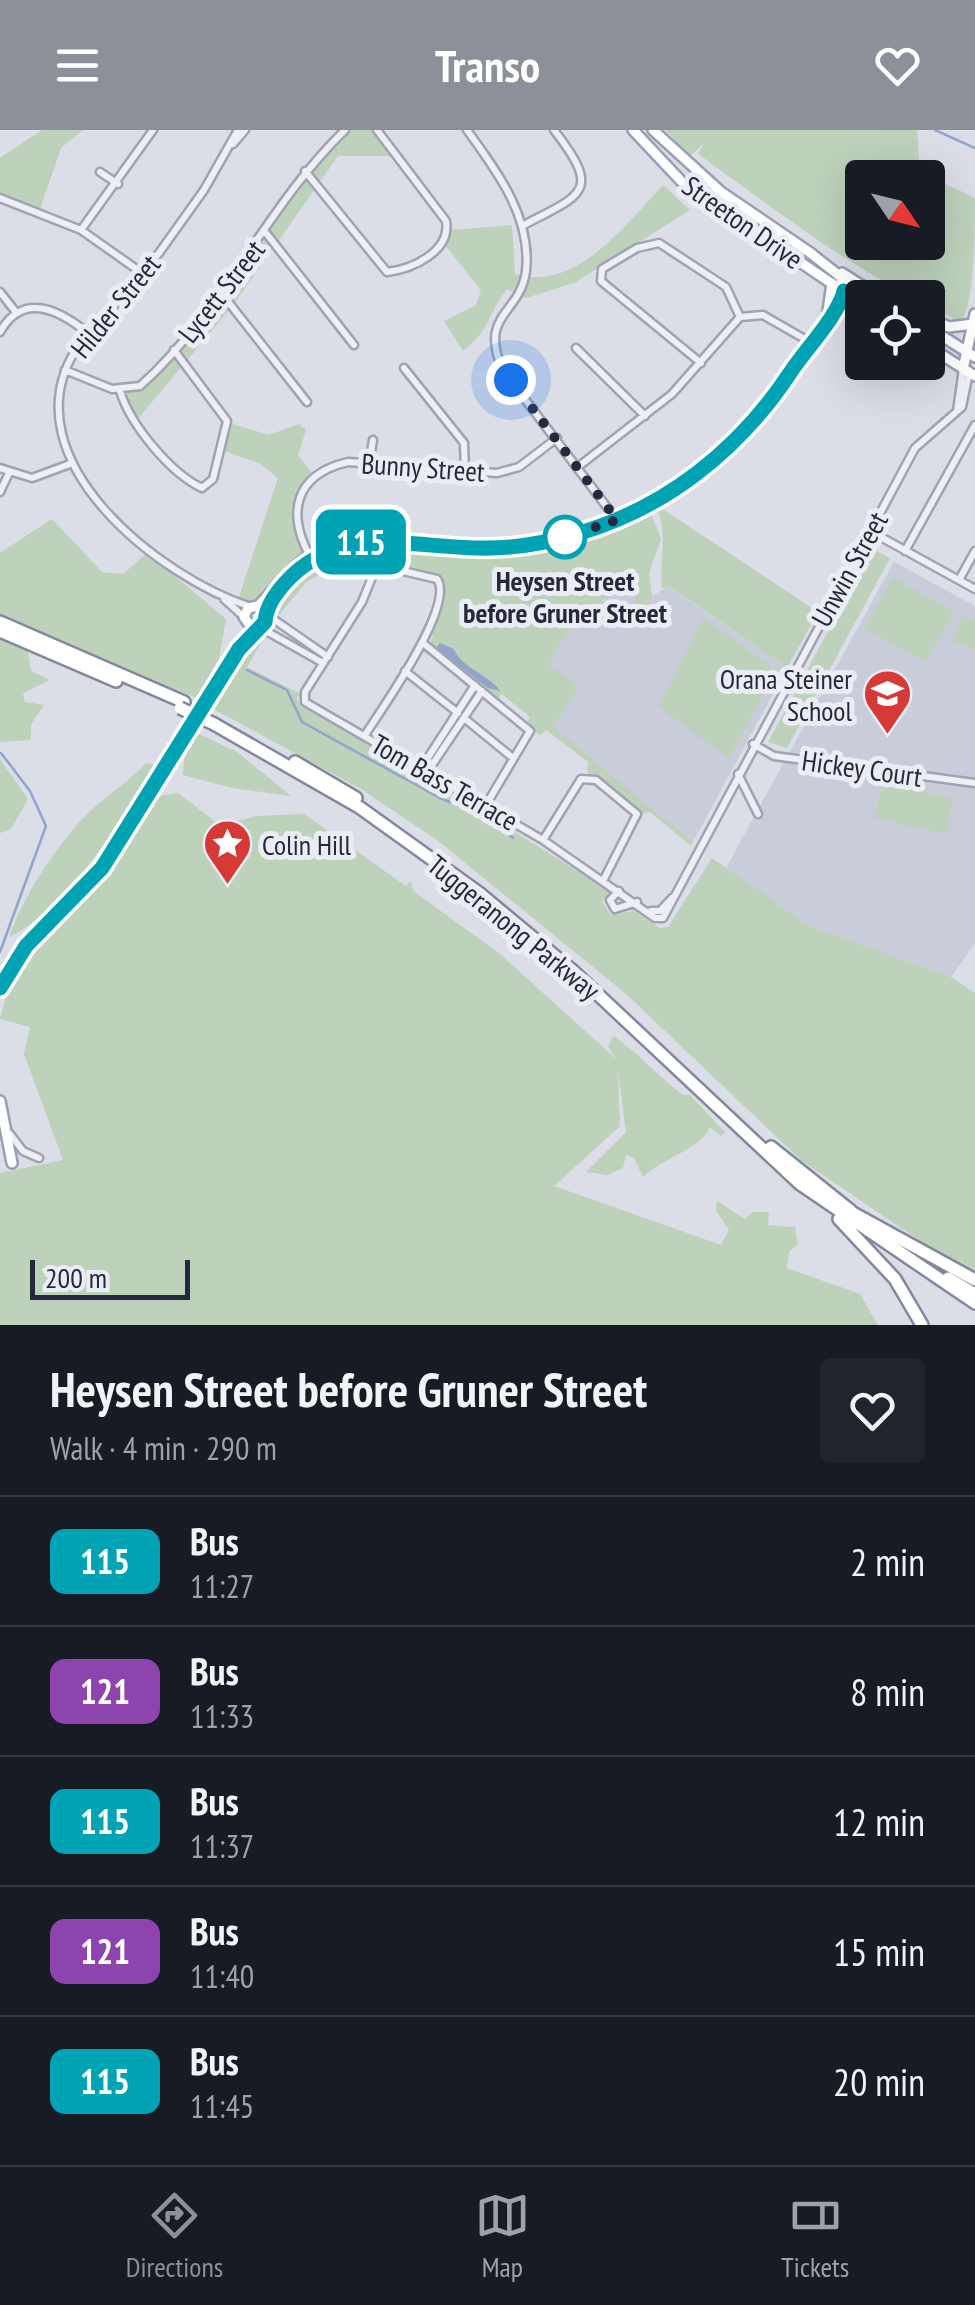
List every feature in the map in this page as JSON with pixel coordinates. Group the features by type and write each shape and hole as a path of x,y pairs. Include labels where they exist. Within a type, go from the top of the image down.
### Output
{"highway":[{"name":"Tuggeranong Parkway","path":"0,622 182,705 340,786 482,885 576,965 756,1135 853,1213 975,1294"},
{"name":"Tuggeranong Parkway","path":"0,631 182,705"},
{"name":"Tuggeranong Parkway","path":"215,721 359,808 479,893 574,972 800,1184 975,1303"},
{"path":"800,1184 880,1261 922,1325"},
{"path":"853,1213 975,1280"}],"main road":[{"name":"Streeton Drive","path":"633,130 682,182 844,291"},
{"name":"Streeton Drive","path":"653,130 709,183 852,280"},
{"path":"239,649 245,620 260,610 310,558 330,550 367,542 480,548 534,543 617,520 692,478 762,412 844,291 841,277 809,252"},
{"path":"832,283 832,310"},
{"path":"832,310 845,309"},
{"path":"945,325 974,319 969,373 945,357"},
{"path":"945,337 971,355"},
{"path":"971,355 975,339"},
{"path":"0,988 26,946 102,868 239,649 257,627 260,610"},
{"path":"245,620 257,627"},
{"path":"0,1101 7,1130 14,1163 0,1163 7,1130"}],"street":[{"path":"81,230 118,184 153,130"},
{"name":"Hilder Street","path":"242,130 144,271 88,333 65,370 56,416 70,464 110,514 146,546 220,595 245,620"},
{"name":"Lycett Street","path":"120,390 140,386 174,350 266,234 305,171 345,130"},
{"path":"305,171 387,272 401,271 442,247 446,221 377,130"},
{"path":"466,130 501,176 522,226 526,272 495,324 494,348 502,369 617,520"},
{"path":"522,226 570,200 580,188 582,168 554,130"},
{"path":"100,172 118,184"},
{"path":"0,198 81,230 144,271"},
{"path":"266,234 354,346"},
{"path":"701,363 601,281 602,270 636,248 659,243 726,287 740,317"},
{"path":"0,292 16,311"},
{"path":"222,294 307,402"},
{"path":"0,332 16,311 34,306 55,310 88,333"},
{"path":"579,466 645,416 701,363 740,317 763,315 810,342"},
{"path":"576,348 645,416"},
{"path":"65,370 120,390 126,410 188,482 202,488 213,479 227,421 174,350"},
{"path":"404,368 464,443 465,472"},
{"path":"957,412 969,373"},
{"name":"Unwin Street","path":"650,912 664,918 737,773 915,448 957,412 965,398 969,373"},
{"name":"Unwin Street","path":"965,398 975,392"},
{"path":"905,550 975,425"},
{"name":"Bunny Street","path":"310,558 298,535 296,514 306,486 333,465 369,463 497,473 519,467 557,438"},
{"path":"369,463 373,440"},
{"path":"0,468 9,473 48,475 70,464"},
{"path":"0,492 9,473"},
{"path":"870,531 975,589"},
{"path":"959,580 975,551"},
{"path":"257,627 325,660 362,602 377,565 437,580 442,586 423,643 365,736"},
{"name":"Hilder Street","path":"220,595 260,610 325,660"},
{"path":"423,643 530,731 486,804"},
{"name":"Tom Bass Terrace","path":"325,660 304,702 486,804 650,912"},
{"path":"405,671 514,758"},
{"path":"425,769 479,688"},
{"name":"Hickey Court","path":"753,744 774,756 975,783"},
{"path":"737,773 758,814"},
{"path":"543,840 581,779 596,780 637,814 604,880"},
{"name":"Tom Bass Terrace","path":"620,890 610,900 615,909 637,902"},
{"path":"7,1130 20,1150 39,1158 14,1163"}],"shaded area":[{"name":"Orana Steiner School","path":"894,562 975,606 975,943 951,977 810,926 726,868"},
{"path":"627,578 636,584 638,606 668,586 787,668 693,842 553,726 564,678 549,666 556,642 570,632 580,612 605,600 607,586"}],"green space":[{"path":"42,130 83,130 61,148 39,212 0,197 0,158"},
{"path":"347,130 373,130 393,156 338,156 234,304 136,421 122,392 144,382 196,331 310,169"},
{"path":"666,130 917,130 919,160 845,160 845,258 698,154 704,143 689,157"},
{"path":"945,184 975,198 969,301 960,322 945,314 945,280 880,279 848,260 945,260"},
{"path":"663,185 690,210 574,283 526,298 507,289 484,329 463,351 444,321 476,305 481,290 445,245 450,230 512,225 515,274 537,277 559,273 598,251"},
{"path":"229,423 269,435 299,424 306,430 298,455 313,474 300,493 293,522 303,553 259,605 238,600 278,478 259,463 224,451"},
{"path":"664,510 818,612 787,668 669,586 662,588 662,530 658,511"},
{"path":"650,511 661,539 649,573 652,597 645,605 634,604 637,586 629,578 607,586 608,596 597,605 591,620 580,613 549,666 574,683 576,692 553,726 693,842 691,846 650,812 641,814 587,772 588,762 546,730 540,736 527,722 530,717 502,694 498,698 430,645 444,591 437,577 385,563 361,569 339,564 306,582 280,614 270,613 286,582 313,563 346,552 425,547 534,548"},
{"path":"52,519 102,572 123,574 147,553 226,619 219,658 197,698 0,622 0,553"},
{"path":"873,549 890,558 787,748 768,742"},
{"path":"893,577 954,612 925,662 865,628"},
{"path":"963,615 975,620 975,650 952,641"},
{"path":"703,618 776,670 729,758 659,707"},
{"path":"268,632 247,667 301,694 297,698 300,706 413,767 408,776 435,792 441,786 610,891 602,902 611,915 634,911 660,928 668,927 712,858 810,926 951,977 975,993 975,1270 929,1247 802,1161 625,993 437,840 361,789 210,707 254,636"},
{"path":"0,638 28,652 31,671 50,680 23,693 25,702 44,705 31,724 31,740 0,742"},
{"path":"197,733 237,752 291,796 232,788 183,775 184,759"},
{"path":"0,759 28,799 11,829 0,833"},
{"path":"146,763 157,765 92,861 52,906 9,937 31,890 71,832"},
{"path":"883,783 953,799 946,834 875,818"},
{"path":"178,793 221,826 256,816 304,814 406,886 411,881 413,891 499,953 616,1059 608,1046 614,1036 683,1095 690,1095 725,1132 721,1136 710,1127 699,1141 643,1177 634,1158 626,1155 623,1168 607,1175 586,1172 626,1132 618,1071 620,1126 554,1186 721,1245 729,1230 716,1211 717,1201 745,1219 753,1212 769,1212 768,1225 795,1227 798,1244 789,1252 787,1268 860,1294 878,1325 0,1325 0,1173 63,1160 24,1054 30,1027 0,1019 10,983 28,965 32,948 110,876 159,796"}],"water":[{"path":"440,643 454,649 462,661 500,691 488,688 436,648"}],"waterway":[{"path":"935,130 975,148"},
{"path":"247,670 287,690 302,722 440,798 492,819 513,838"},
{"path":"0,952 46,826 30,791 1,753"}],"bus line":[{"name":"115","path":"0,988 26,946 102,868 239,649 265,622 264,612 294,574 339,546 393,542 480,548 534,543 572,536 652,504 692,478 748,428 826,324 844,291"}],"place":[{"name":"Heysen Street before Gruner Street","path":"565,537"},
{"name":"Orana Steiner School","path":"887,736"},
{"name":"Colin Hill","path":"227,886"}],"route":[{"path":"511,380 617,520 565,537"}]}
